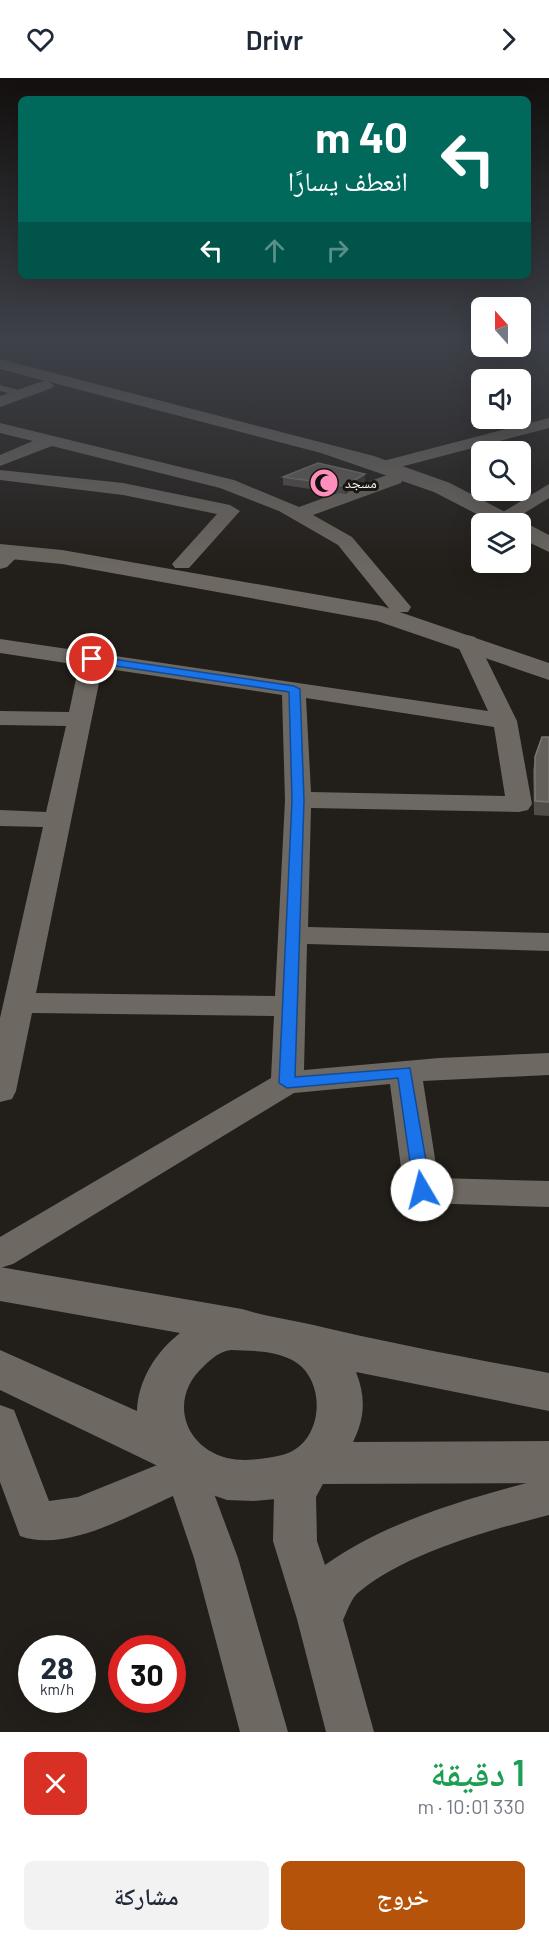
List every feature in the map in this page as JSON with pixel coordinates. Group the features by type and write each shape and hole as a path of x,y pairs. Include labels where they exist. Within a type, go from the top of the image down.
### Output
{"street":[{"path":"176,418 389,473"},
{"path":"211,418 272,434 389,473 483,513"},
{"path":"297,514 389,473 545,426"},
{"path":"0,428 227,484 297,514 345,541 400,607"},
{"path":"0,461 51,440"},
{"path":"0,475 123,489 230,511 182,564"},
{"path":"519,513 549,490"},
{"path":"531,536 549,545"},
{"path":"531,548 549,558"},
{"path":"3,551 182,564 348,593 444,618 547,669"},
{"path":"3,551 62,557 298,597 382,614 547,669"},
{"path":"298,800 519,804 505,721 467,642"},
{"path":"0,646 505,721"},
{"path":"0,1091 92,659"},
{"path":"287,1083 298,800 294,689"},
{"path":"0,718 80,719"},
{"path":"0,818 58,820"},
{"path":"293,935 549,942"},
{"path":"19,1003 290,1006"},
{"path":"0,1254 287,1083 405,1072 549,1064"},
{"path":"405,1072 422,1190 549,1194"},
{"path":"0,1284 275,1333 374,1358 549,1392"},
{"path":"264,1732 228,1597 182,1463 164,1431 159,1406 165,1381 179,1359 201,1343 224,1333 275,1333 315,1350 328,1366 339,1387 341,1409 336,1431 313,1463 296,1495 295,1541 320,1619 350,1732"},
{"path":"0,1369 182,1463 234,1480 267,1480 313,1463 549,1462"},
{"path":"0,1422 35,1522 80,1516 182,1463"},
{"path":"320,1619 341,1579 394,1547 480,1514 549,1496"}],"building":[{"path":"318,463 365,474 345,486 283,477"},
{"path":"542,737 549,737 549,802 535,801 535,757"}],"place":[{"name":"مسجد","path":"324,483"}],"route":[{"path":"92,659 294,689 298,800 287,1083 405,1072 422,1190"}]}
